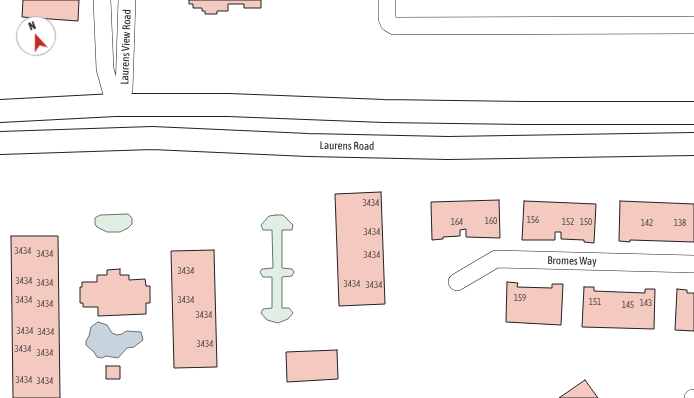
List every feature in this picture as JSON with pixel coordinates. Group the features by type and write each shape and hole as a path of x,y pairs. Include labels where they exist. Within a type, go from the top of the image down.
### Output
{"main road":[{"path":"114,139 115,105"},
{"path":"0,111 115,105 228,105 384,111 524,114 694,113"},
{"path":"524,114 526,147"},
{"name":"Laurens Road","path":"0,143 152,138 308,145 526,147 694,144"}],"street":[{"name":"Laurens View Road","path":"102,0 105,69 115,105"},
{"name":"Laurens View Road","path":"115,105 124,90 127,0"},
{"path":"387,0 387,18 389,23 394,26 694,25"},
{"name":"Bromes Way","path":"457,282 496,259 694,264"}],"green space":[{"path":"128,214 132,218 132,224 120,232 107,232 97,227 95,224 95,218 100,215"},
{"path":"283,215 293,225 292,230 282,230 282,268 292,269 294,272 292,276 282,277 282,308 289,308 293,313 288,319 278,323 267,320 261,313 263,309 272,308 272,277 263,277 260,272 262,269 273,268 272,230 263,230 261,225 269,216"}],"shaded area":[{"path":"98,322 107,325 112,333 117,335 126,331 141,332 143,340 134,347 127,348 118,358 106,356 102,358 97,357 86,345 86,341 91,327"}],"building":[{"path":"23,0 79,0 78,21 56,19 56,16 22,16"},
{"path":"189,0 261,0 261,8 244,8 244,4 228,4 228,11 217,11 217,14 205,14 205,11 202,11 202,8 193,8 193,4 189,4"},
{"path":"381,192 385,304 339,306 335,194"},
{"path":"499,200 500,238 466,237 466,229 460,230 460,236 443,237 443,239 432,240 431,202"},
{"path":"524,201 596,204 594,243 584,242 584,240 561,239 561,232 555,232 555,240 522,240"},
{"path":"620,201 694,204 694,242 619,241"},
{"path":"11,236 58,236 60,398 13,398"},
{"path":"214,250 217,367 174,368 171,251"},
{"path":"120,269 120,275 129,275 129,280 145,279 146,286 150,286 150,303 146,303 146,314 98,316 98,307 83,307 83,303 80,303 80,287 82,287 82,282 97,282 97,275 107,275 107,270"},
{"path":"507,282 518,283 517,287 552,288 552,284 563,284 561,325 506,322"},
{"path":"584,287 594,287 594,291 645,293 645,289 655,289 654,329 582,327"},
{"path":"677,289 687,290 687,293 694,293 694,331 675,330"},
{"path":"337,350 338,379 287,382 286,352"},
{"path":"106,366 120,366 120,379 106,379"},
{"path":"585,380 598,398 559,398"}]}
